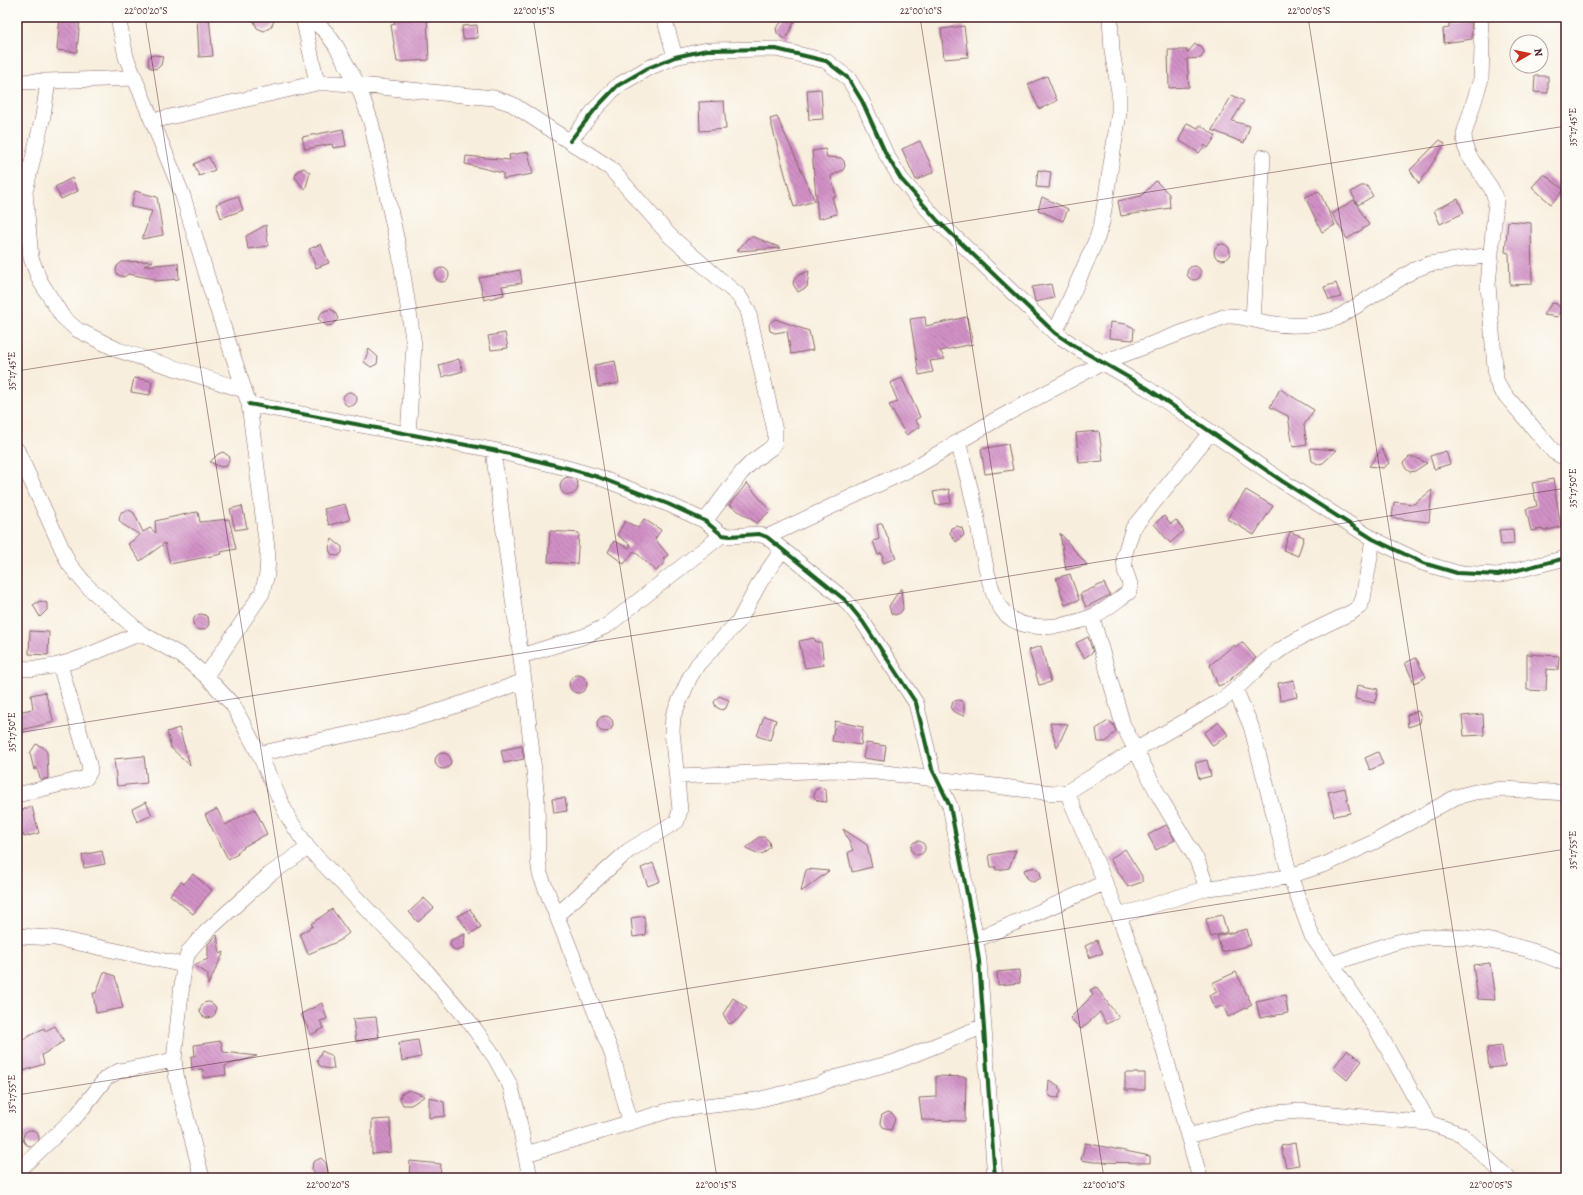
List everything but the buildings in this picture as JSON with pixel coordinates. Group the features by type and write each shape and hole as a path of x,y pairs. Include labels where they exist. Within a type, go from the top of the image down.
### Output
{"street":[{"path":"118,17 126,57 183,196 212,293 247,397 268,556 267,574 262,593 206,676"},
{"path":"303,17 317,83"},
{"path":"309,17 329,37 358,85 371,122 400,255 414,345 408,434"},
{"path":"664,17 675,56"},
{"path":"1055,333 1097,238 1106,201 1119,114 1110,17"},
{"path":"1480,17 1482,48 1481,79 1464,134 1464,146 1469,156 1491,188 1496,200 1488,285 1488,306 1496,379 1500,389 1554,452 1561,456 1566,454"},
{"path":"570,141 597,107 617,86 648,68 675,56 706,50 776,49 826,61 848,78 862,101 886,154 901,179 938,221 1055,333 1079,349 1147,388 1282,481 1373,539 1423,563 1457,573 1498,575 1566,558"},
{"path":"17,82 135,78"},
{"path":"48,81 43,116 25,192 31,258 40,281 62,316 76,329 118,350 247,397 408,434 493,450 598,477 668,504 705,521 722,535 730,536 759,534 767,537 845,600 863,622 916,704 932,769 936,780 947,796 950,806 976,940 995,1178"},
{"path":"152,121 317,83 358,85 494,98 512,104 610,168 670,236 739,296 748,310 776,431 775,442 771,448 753,461 742,472 705,521"},
{"path":"1253,320 1263,157"},
{"path":"767,537 917,466 1104,362 1226,316 1237,315 1253,320 1286,326 1324,323 1337,318 1414,270 1429,264 1491,255"},
{"path":"958,442 976,511 989,581 1002,611 1016,623 1031,627 1070,624 1092,617 1129,592 1130,584 1125,570 1124,556 1133,528 1211,432"},
{"path":"17,450 69,564 87,586 141,633 182,656 206,676 233,705 259,754 288,817 308,848 423,968 468,1020 494,1056 510,1085 517,1110 530,1178"},
{"path":"493,450 521,656 537,798 538,859 540,874 612,1054 630,1121"},
{"path":"521,656 585,636 608,625 722,535"},
{"path":"677,776 835,770 877,772 1053,793 1067,792 1136,749 1236,691 1274,654 1290,643 1359,607 1363,599 1373,539"},
{"path":"557,916 628,851 677,821 680,810 672,731 674,716 690,677 698,664 739,621 760,582 782,550"},
{"path":"1092,617 1123,725 1159,796 1197,860 1207,888"},
{"path":"17,668 45,669 60,665 141,633"},
{"path":"17,795 86,778 90,771 90,764 60,665"},
{"path":"259,754 325,738 400,723 450,708 524,681"},
{"path":"1236,691 1251,726 1259,751 1290,876 1312,936 1376,1028 1429,1123"},
{"path":"1119,916 1207,888 1256,883 1290,876 1326,864 1374,842 1456,797 1475,792 1505,789 1566,793"},
{"path":"1067,792 1119,916 1148,995 1200,1178"},
{"path":"202,1178 177,1080 174,1060 184,965 189,951 206,932 270,874 308,848"},
{"path":"976,940 1104,883"},
{"path":"17,936 55,938 184,965"},
{"path":"1331,964 1409,940 1438,936 1519,946 1566,964"},
{"path":"526,1154 630,1121 678,1109 779,1096 818,1085 834,1078 895,1062 984,1026"},
{"path":"17,1172 78,1114 106,1078 119,1071 174,1060"},
{"path":"1188,1136 1273,1113 1301,1111 1429,1123 1461,1134 1508,1178"}],"cycle path":[{"path":"570,141 597,107 617,86 648,68 675,57 707,50 776,49 826,61 848,78 862,101 886,154 901,179 938,221 1055,333 1079,349 1147,388 1282,481 1373,539 1423,563 1457,573 1498,575 1566,558"},
{"path":"249,404 493,450 598,477 668,504 705,521 722,535 730,536 759,534 767,537 845,600 863,622 916,703 932,769 950,806 979,961 995,1178"}]}
